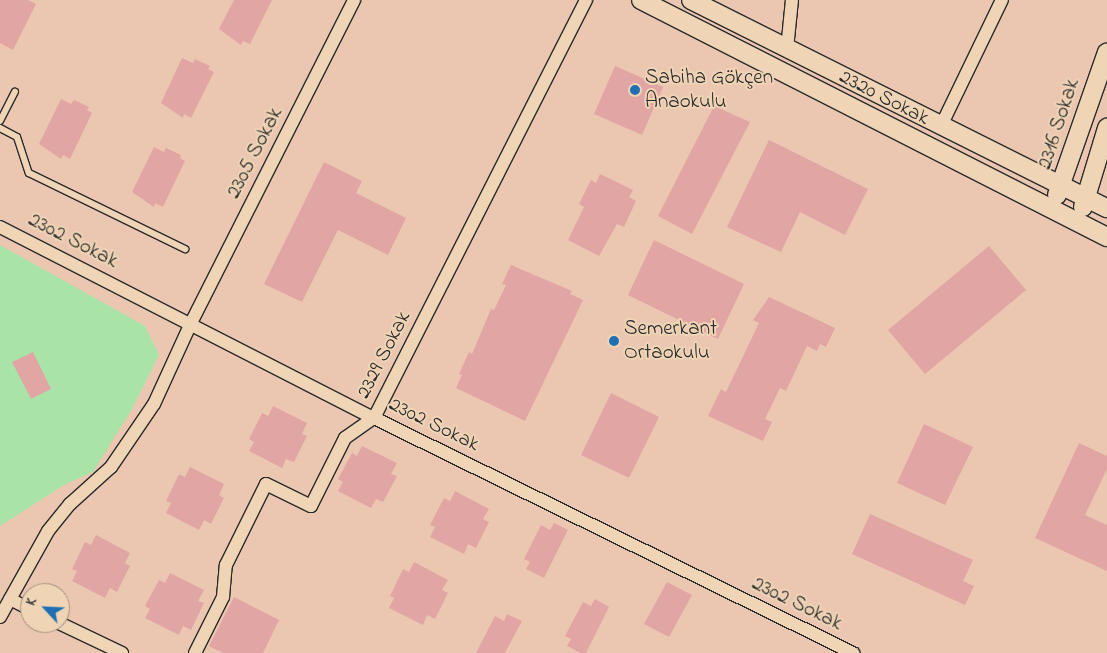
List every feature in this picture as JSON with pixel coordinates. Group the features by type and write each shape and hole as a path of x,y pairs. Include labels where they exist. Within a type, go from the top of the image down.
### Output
{"street":[{"name":"2305 Sokak","path":"0,617 48,531 70,504 111,467 142,426 191,323 354,0"},
{"name":"2329 Sokak","path":"194,653 223,597 226,566 266,484 312,506 345,438 374,418 586,0"},
{"name":"2320 Sokak","path":"641,0 1107,237"},
{"name":"2320 Sokak","path":"691,0 787,50 1107,208"},
{"path":"787,50 792,0"},
{"path":"940,126 1002,0"},
{"name":"2316 Sokak","path":"1050,208 1063,186 1104,74 1107,52"},
{"path":"1079,222 1107,128"},
{"name":"2302 Sokak","path":"0,227 374,418 853,653"},
{"path":"10,599 20,604"},
{"path":"70,628 122,653"}],"lane":[{"path":"0,121 15,92"},
{"path":"0,128 18,137 29,173 185,249"}],"green space":[{"path":"0,245 145,326 159,355 132,409 93,472 64,485 0,526"}],"building":[{"path":"0,0 28,0 36,4 13,50 0,43"},
{"path":"234,0 272,0 250,44 243,41 241,45 219,29"},
{"path":"182,58 193,63 195,59 210,66 208,69 214,72 191,118 184,114 183,118 161,103"},
{"path":"615,66 663,87 642,135 594,114"},
{"path":"61,99 71,104 74,100 89,107 87,110 92,113 70,159 63,155 61,159 39,144"},
{"path":"714,106 750,122 692,234 658,216"},
{"path":"769,140 868,189 845,235 800,212 781,252 727,227"},
{"path":"154,147 164,152 166,148 181,155 180,158 185,161 163,207 155,203 154,207 132,192"},
{"path":"324,162 362,181 356,193 406,218 388,255 338,230 302,302 264,284"},
{"path":"600,174 633,190 629,197 636,201 624,227 617,224 599,256 568,240 584,207 579,204 591,180 596,183"},
{"path":"654,240 744,284 718,339 628,295"},
{"path":"989,246 1026,290 925,374 888,330"},
{"path":"511,265 572,291 570,294 583,300 525,421 456,388 462,375 459,374 469,352 472,354 491,309 494,310 506,285 502,284"},
{"path":"769,297 835,328 826,347 820,344 817,351 807,346 786,391 780,388 765,419 772,422 763,441 708,416 721,389 726,392 759,323 753,320"},
{"path":"33,352 51,389 31,399 12,362"},
{"path":"611,393 659,417 629,478 581,455"},
{"path":"273,406 307,423 302,434 307,436 294,462 286,459 282,468 249,451 254,442 249,439 262,413 268,416"},
{"path":"924,424 973,447 945,505 897,483"},
{"path":"1079,443 1107,456 1107,469 1085,515 1107,525 1107,571 1035,538"},
{"path":"362,446 397,463 391,474 397,476 383,502 376,499 371,508 338,491 343,482 338,479 352,453 357,456"},
{"path":"190,467 224,484 219,495 224,498 211,524 204,520 199,530 166,513 171,503 166,501 179,474 185,477"},
{"path":"455,491 489,509 483,519 489,522 476,548 468,544 464,554 430,537 435,527 430,525 444,498 450,501"},
{"path":"870,514 973,560 963,581 974,586 965,605 852,554"},
{"path":"554,523 568,530 544,578 526,569 530,562 524,559 541,525 550,530"},
{"path":"96,535 130,553 125,563 130,566 117,592 110,588 105,598 72,581 77,571 72,569 85,542 91,545"},
{"path":"414,562 448,580 442,590 448,593 435,619 427,615 423,625 389,608 394,598 390,596 403,569 409,572"},
{"path":"170,573 204,590 198,601 204,603 191,630 183,626 179,635 145,618 150,609 145,606 159,580 165,583"},
{"path":"667,582 692,595 669,637 644,624"},
{"path":"234,597 279,620 263,653 223,653 209,646"},
{"path":"595,599 609,607 586,653 581,653 567,646 571,639 565,636 583,602 591,606"},
{"path":"507,614 522,621 505,653 476,653 495,616 504,621"}],"place":[{"name":"Sabiha Gökçen Anaokulu","path":"635,90"},
{"name":"Semerkant Ortaokulu","path":"614,341"}]}
